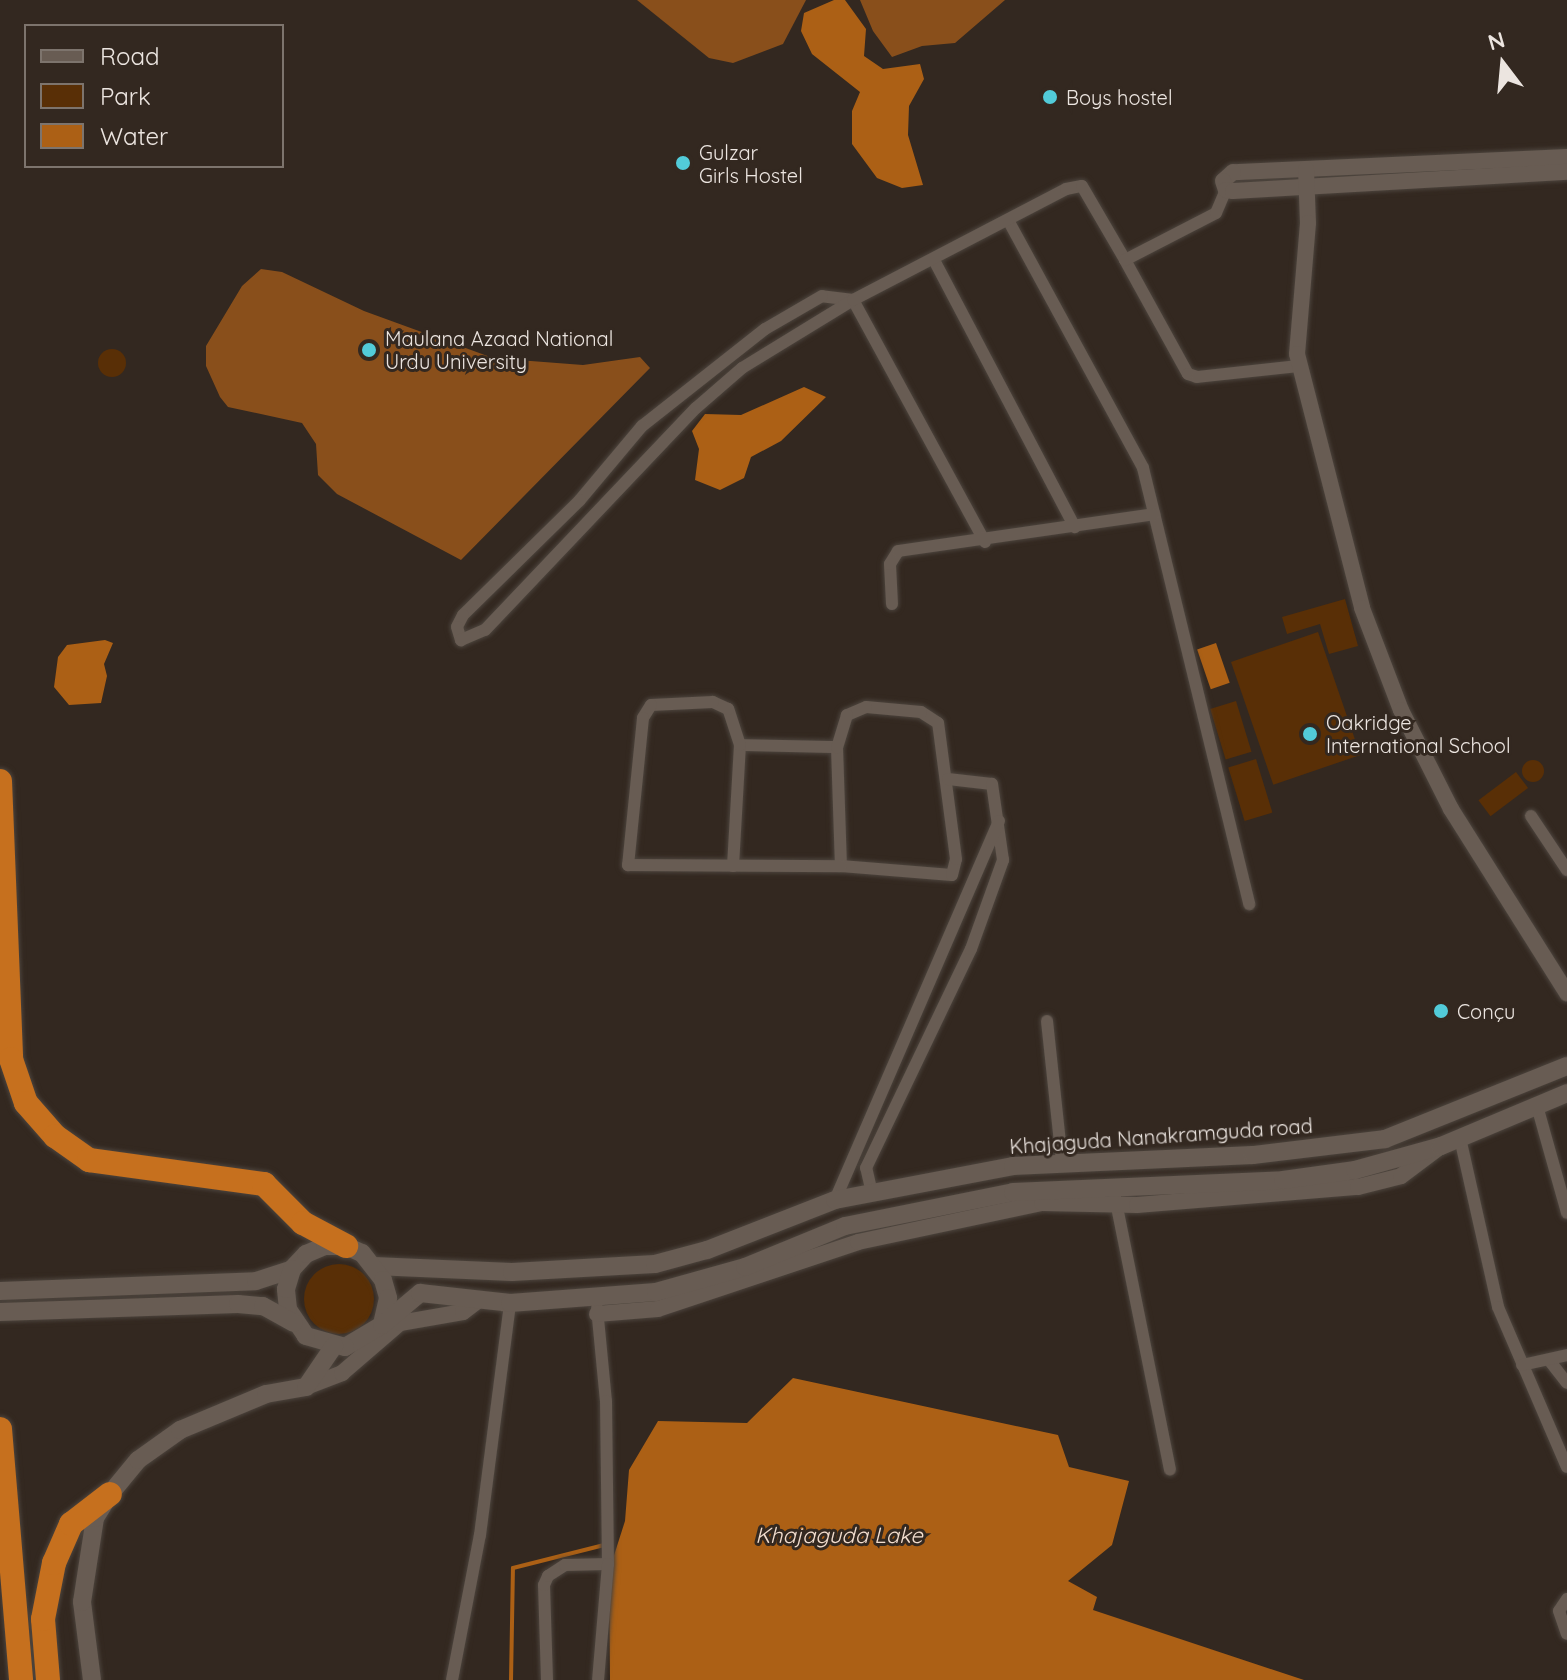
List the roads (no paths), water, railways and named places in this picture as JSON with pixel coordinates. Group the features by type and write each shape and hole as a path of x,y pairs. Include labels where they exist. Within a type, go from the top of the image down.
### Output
{"highway":[{"path":"0,781 11,1059 26,1103 55,1136 89,1160 264,1184 303,1223 346,1246"},
{"path":"0,1429 21,1680"},
{"path":"48,1680 43,1619 54,1563 71,1524 110,1494"}],"main road":[{"name":"Khajaguda Nanakramguda road","path":"374,1266 512,1272 655,1264 707,1250 835,1200 872,1193 1062,1161 1153,1162 1385,1139 1567,1066"},
{"path":"382,1325 388,1298 374,1266 346,1246 325,1246 306,1254 292,1269 286,1289 288,1309 306,1336 334,1346 357,1344 382,1325 420,1293 510,1303 597,1307 703,1281 845,1226 978,1208 1057,1187 1115,1195 1306,1178 1386,1164 1441,1146 1567,1093"},
{"path":"0,1291 237,1283 292,1269"},
{"path":"0,1312 238,1304 263,1306 299,1327"},
{"path":"92,1680 82,1602 95,1518 110,1494 138,1460 180,1430 266,1394 306,1387 334,1346"}],"street":[{"path":"1226,182 1306,169 1567,157"},
{"path":"1306,169 1299,366 1362,608 1401,710 1451,809 1567,993"},
{"path":"1226,182 1306,188 1567,172"},
{"path":"1125,260 1216,213 1226,182"},
{"path":"853,300 822,296 695,380 642,426 570,511 463,615 457,627 461,640 473,638 495,620 708,398 742,368 853,300 1008,220 1082,186 1188,374 1197,377 1299,366"},
{"path":"1008,220 1136,453 1154,514 1249,904"},
{"path":"934,260 1075,527"},
{"path":"853,300 985,542"},
{"path":"892,604 890,564 898,551 985,542 1154,514"},
{"path":"733,866 740,745 732,718 721,704 651,705 643,718 628,865 733,866 841,866 952,875 956,859 942,730 921,712 866,707 847,715 837,747 841,866"},
{"path":"740,745 837,747"},
{"path":"872,1193 866,1168 971,949 1003,860 992,784 948,781"},
{"path":"1531,816 1567,870"},
{"path":"835,1200 999,820"},
{"path":"1047,1021 1062,1161"},
{"path":"1537,1106 1567,1213"},
{"path":"1460,1138 1491,1282 1522,1365 1567,1467"},
{"path":"1115,1195 1170,1470"},
{"path":"306,1387 342,1373 400,1323 463,1312 480,1299"},
{"path":"452,1680 480,1535 510,1303"},
{"path":"597,1307 606,1401 608,1564 598,1680"},
{"path":"1522,1365 1567,1355"},
{"path":"1549,1360 1567,1383"},
{"path":"547,1680 544,1585 548,1576 565,1565 608,1564"},
{"path":"1567,1599 1559,1611 1567,1634"}],"water":[{"path":"834,0 845,0 866,29 864,56 883,69 920,64 924,79 909,106 908,135 923,185 902,188 877,178 852,144 852,111 860,92 812,54 801,31 804,13"},
{"path":"804,387 826,397 781,441 751,457 744,478 720,490 695,480 699,449 692,431 705,414 741,415"},
{"path":"105,640 113,643 104,664 107,676 101,703 69,705 54,687 58,657 67,645"},
{"path":"1216,643 1230,683 1211,689 1197,650"},
{"name":"Khajaguda Lake","path":"793,1378 1058,1435 1069,1467 1129,1481 1112,1545 1068,1581 1097,1597 1093,1610 1304,1680 610,1680 609,1571 625,1521 629,1470 658,1421 747,1423"}],"waterway":[{"path":"511,1680 513,1568 604,1545"}],"place":[{"name":"Boys hostel","path":"1050,97"},
{"name":"Gulzar Girls Hostel","path":"683,163"},
{"name":"Maulana Azaad National Urdu University","path":"369,350"},
{"name":"Oakridge International School","path":"1310,734"},
{"name":"Conçu","path":"1441,1011"}]}
